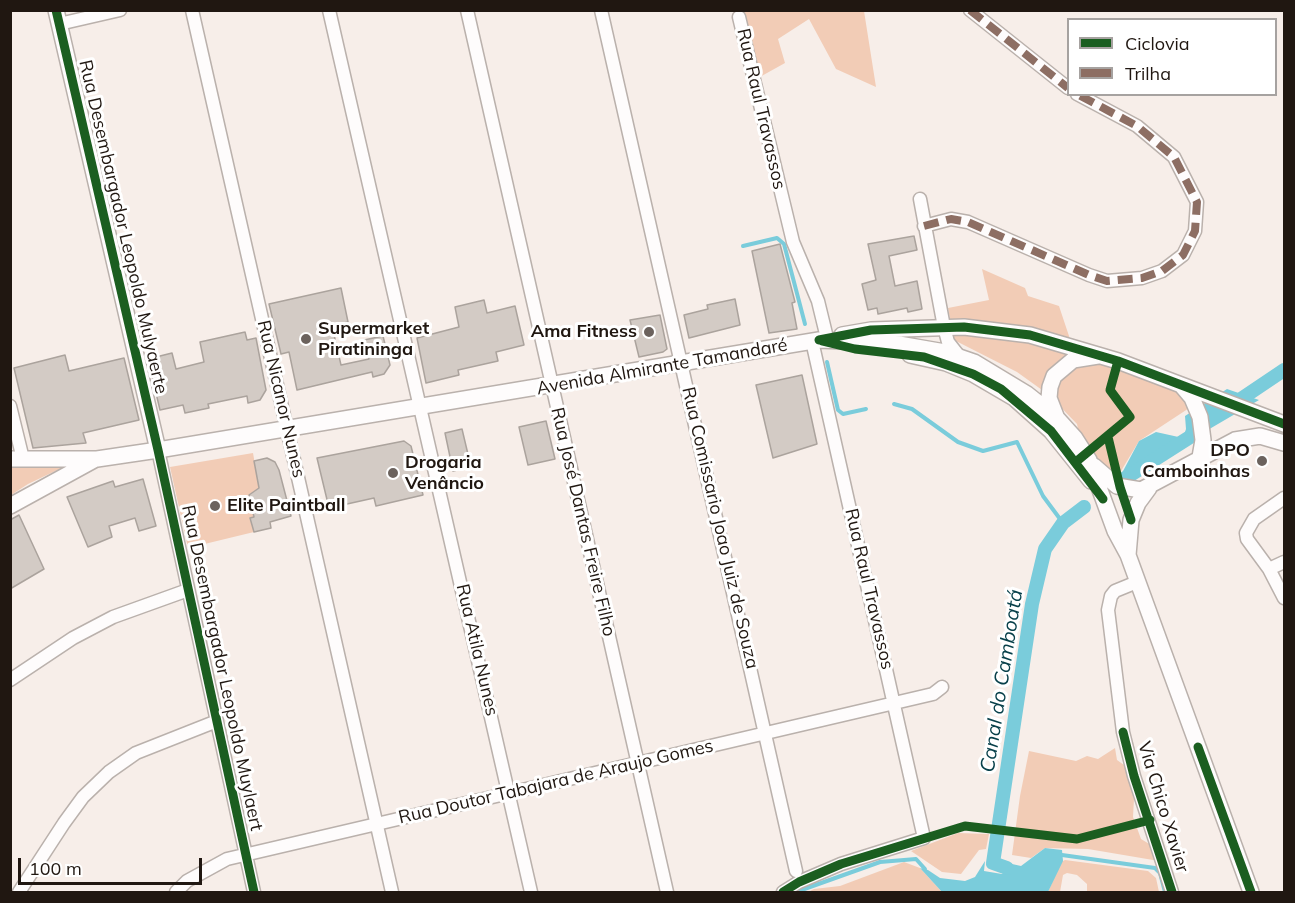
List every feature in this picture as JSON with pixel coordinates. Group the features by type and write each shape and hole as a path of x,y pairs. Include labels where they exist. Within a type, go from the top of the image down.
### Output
{"street":[{"path":"58,17 120,10"},
{"name":"Rua Nicanor Nunes","path":"192,10 289,428 392,892"},
{"path":"329,10 422,406"},
{"name":"Rua José Dantas Freire Filho","path":"467,10 667,892"},
{"name":"Rua Comissario Joao Juiz de Souza","path":"601,10 683,363 796,871"},
{"path":"970,10 1067,87"},
{"name":"Rua Desembargador Leopoldo Mulyaerte","path":"58,17 158,450"},
{"name":"Rua Raul Travassos","path":"739,17 793,242 818,301 819,340 924,838 841,864 799,882 783,892"},
{"path":"924,226 951,219 968,222 1107,281 1142,278 1162,271 1183,255 1195,231 1197,202 1174,157 1137,126 1081,96"},
{"path":"920,199 944,327 952,351 960,357"},
{"path":"819,340 871,330 944,327 983,328 1030,335 1104,356 1284,424"},
{"path":"819,340 855,349 924,357 973,374 1001,389 1051,431 1103,499"},
{"name":"Avenida Almirante Tamandaré","path":"17,459 97,459 158,450 819,340 912,345 960,357 1012,383 1056,417 1075,438 1089,460 1103,499 1128,555 1251,892"},
{"path":"1056,417 1049,398 1054,376 1073,360 1104,356"},
{"path":"1181,385 1195,404 1202,425 1201,451"},
{"path":"10,406 17,459"},
{"name":"Rua Atila Nunes","path":"422,406 531,892"},
{"path":"1089,460 1105,478 1117,486 1137,490 1149,488 1201,451 1234,440 1252,436 1284,442"},
{"name":"Rua Desembargador Leopoldo Muylaert","path":"158,450 254,892"},
{"name":"Avenida Almirante Tamandaré","path":"10,506 97,459"},
{"name":"Avenida Almirante Tamandaré","path":"1128,555 1131,520 1138,503 1149,488"},
{"path":"1284,498 1254,519 1246,533 1247,539 1269,569 1284,598"},
{"path":"1269,569 1284,562"},
{"name":"Via Chico Xavier","path":"1137,582 1115,591 1111,596 1108,610 1124,732 1172,892"},
{"path":"10,680 73,638 113,617 189,590"},
{"name":"Rua Doutor Tabajara de Araujo Gomes","path":"176,892 187,881 209,867 246,855 933,694 942,687"},
{"path":"19,892 37,861 70,814 108,772 136,753 217,721"}],"shaded area":[{"path":"733,11 864,11 876,87 836,69 809,19 778,39 785,63 758,78"},
{"path":"982,269 1025,288 1028,296 1059,306 1072,345 1209,395 1139,441 1118,476 1115,476 1102,466 1079,434 1077,424 1049,395 1017,372 954,340 948,308 989,300"},
{"name":"Elite Paintball","path":"253,453 259,488 249,495 254,517 250,518 254,532 188,548 170,467"},
{"path":"70,464 28,484 11,495 11,466"},
{"path":"1115,748 1117,760 1124,765 1134,799 1133,817 1141,839 1156,848 1159,861 1088,849 1045,848 1031,858 1012,855 1029,751 1076,761 1087,756 1098,759"},
{"path":"958,833 989,834 986,849 979,850 961,874 942,872 911,851"},
{"path":"1065,860 1148,871 1156,878 1159,892 1087,892 1087,884 1077,875 1067,873 1063,875 1060,892 1048,892 1061,862"},
{"path":"904,862 920,868 942,892 808,892 814,889 840,886"}],"water":[{"path":"1227,389 1259,400 1124,479 1122,473 1139,441 1156,432 1183,438 1186,429 1185,416"},
{"path":"1045,848 1062,850 1063,861 1048,892 942,892 920,868 940,878 965,881 975,877 985,861 984,871 1002,874 1012,864 1021,866"}],"building":[{"path":"914,236 917,250 889,256 895,286 917,281 922,309 908,312 907,308 878,314 877,308 868,310 862,284 876,280 868,244"},
{"path":"780,244 795,302 792,303 797,329 769,333 752,251"},
{"name":"Supermarket Piratininga","path":"341,288 348,322 332,326 341,365 369,359 364,340 383,336 390,365 384,374 373,377 372,372 297,390 289,352 281,354 269,304"},
{"path":"735,299 740,325 689,338 684,315 708,309 707,305"},
{"path":"484,300 487,313 515,306 524,345 496,352 498,361 458,370 459,375 426,383 417,338 459,327 455,307"},
{"name":"Ama Fitness","path":"660,315 667,349 639,357 630,320"},
{"path":"245,332 247,340 256,338 266,390 260,400 248,403 247,396 208,404 209,408 185,413 183,405 160,410 148,359 172,353 176,369 204,362 200,342"},
{"path":"65,355 69,371 124,358 139,420 83,433 86,443 33,448 14,368"},
{"path":"802,375 817,444 773,458 756,385"},
{"path":"546,421 555,459 528,465 519,427"},
{"path":"462,429 471,467 453,471 445,433"},
{"path":"404,441 411,446 423,495 376,506 374,498 329,508 317,458"},
{"path":"267,458 275,462 279,470 291,516 270,522 271,528 254,532 250,518 254,517 249,495 259,488 254,461"},
{"path":"143,479 156,526 139,531 135,518 109,526 112,537 88,547 67,497 113,481 115,487"},
{"path":"19,515 44,569 10,589 10,520"}],"waterway":[{"path":"743,246 777,238 784,244 805,324"},
{"path":"827,362 838,410 843,414 866,409"},
{"name":"Canal do Camboatá","path":"1232,405 1284,370"},
{"path":"894,404 912,409 958,442 983,451 1017,442 1043,496 1063,523"},
{"name":"Canal do Camboatá","path":"1124,479 1201,430"},
{"name":"Canal do Camboatá","path":"1007,868 993,863 1032,604 1045,549 1063,523 1084,507"},
{"path":"1062,855 1155,868 1160,873 1165,892"},
{"path":"796,892 880,862 916,859 925,869"}],"marked path":[{"path":"970,10 1067,87"},
{"path":"924,226 951,219 968,222 1107,281 1142,278 1162,271 1183,255 1195,231 1197,202 1174,157 1137,126 1081,96"}],"cycle path":[{"path":"56,10 158,450 254,892"},
{"path":"819,340 871,330 964,327 1030,335 1118,361 1284,424"},
{"path":"822,341 855,349 924,357 973,374 1001,389 1051,431 1103,499"},
{"path":"1077,461 1130,417 1110,390 1118,361"},
{"path":"1108,437 1131,520"},
{"path":"1123,732 1134,776 1172,892"},
{"path":"1198,747 1251,892"},
{"path":"783,892 799,882 841,864 965,826 1077,839 1150,820"}],"place":[{"name":"Ama Fitness","path":"649,332"},
{"name":"Supermarket Piratininga","path":"306,339"},
{"name":"DPO Camboinhas","path":"1262,461"},
{"name":"Drogaria Venâncio","path":"393,473"},
{"name":"Elite Paintball","path":"215,506"}]}
